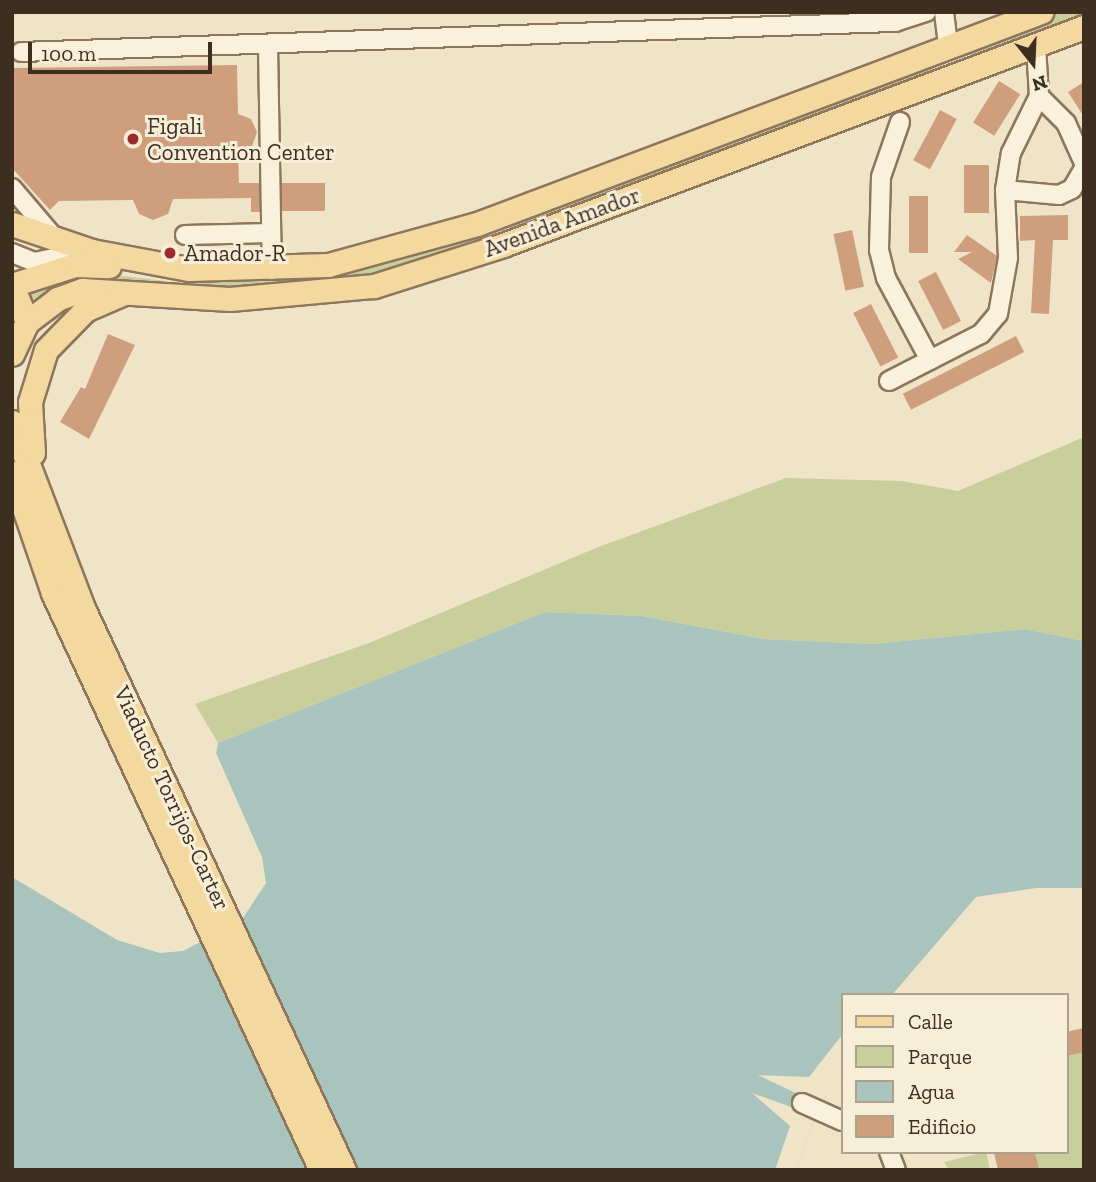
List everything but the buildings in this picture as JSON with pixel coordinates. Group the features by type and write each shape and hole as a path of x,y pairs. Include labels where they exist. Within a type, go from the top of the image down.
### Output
{"main road":[{"name":"Avenida Amador","path":"12,224 92,251 147,262 272,270 328,265 477,224 1041,12"},
{"name":"Avenida Amador","path":"27,322 68,293 136,290 230,299 332,293 374,286 503,245 1084,27"},
{"path":"948,46 957,75"},
{"path":"477,224 503,245"},
{"name":"Avenida Amador","path":"12,286 75,265 124,268 147,262"},
{"path":"12,286 27,322 12,354"},
{"path":"52,527 29,440 34,376 46,350 85,310 136,290"},
{"name":"Viaducto Torrijos-Carter","path":"12,422 126,721 321,1170"},
{"name":"Viaducto Torrijos-Carter","path":"12,473 53,593 126,721 344,1170"},
{"path":"12,522 53,593"}],"street":[{"path":"21,52 268,46 895,22 926,12"},
{"path":"944,12 948,46"},
{"path":"889,381 981,334 998,314 1009,258 1005,190 1011,153 1039,96 1037,45"},
{"path":"268,46 272,270"},
{"path":"1005,190 1059,195 1072,189 1084,165 1066,123 1039,96"},
{"path":"900,122 880,177 879,250 886,278 930,360"},
{"path":"12,188 57,241"},
{"path":"185,235 271,233"},
{"path":"12,253 34,262 92,251"},
{"path":"802,1104 841,1121"}],"green space":[{"path":"1060,12 1084,12 1084,18 970,57 971,44"},
{"path":"935,62 928,76 513,231 509,228 510,223"},
{"path":"472,235 470,248 378,280 280,294 76,280 30,300 23,287 91,272 190,284 315,273"},
{"path":"1084,437 1084,641 1025,629 872,644 764,639 642,616 545,612 218,743 195,704 369,643 596,548 786,478 902,481 958,491"},
{"path":"1084,1028 1084,1170 998,1170 994,1154 1068,1154 1068,1032"},
{"path":"986,1154 990,1170 949,1170 944,1162"}],"water":[{"path":"545,612 642,616 764,639 872,644 1025,629 1084,641 1084,888 1036,888 976,897 894,993 841,993 841,1082 824,1099 805,1097 799,1110 814,1119 796,1170 12,1170 12,877 117,940 160,953 183,951 241,921 266,883 262,857 216,753 218,743"}],"pier":[{"path":"841,1036 841,1082 824,1099 807,1097 805,1114 814,1119 796,1170 775,1170 790,1126 752,1093 799,1110 804,1097 758,1075 809,1077"}],"place":[{"name":"Figali Convention Center","path":"133,139"},
{"name":"Amador-R","path":"170,253"}]}
